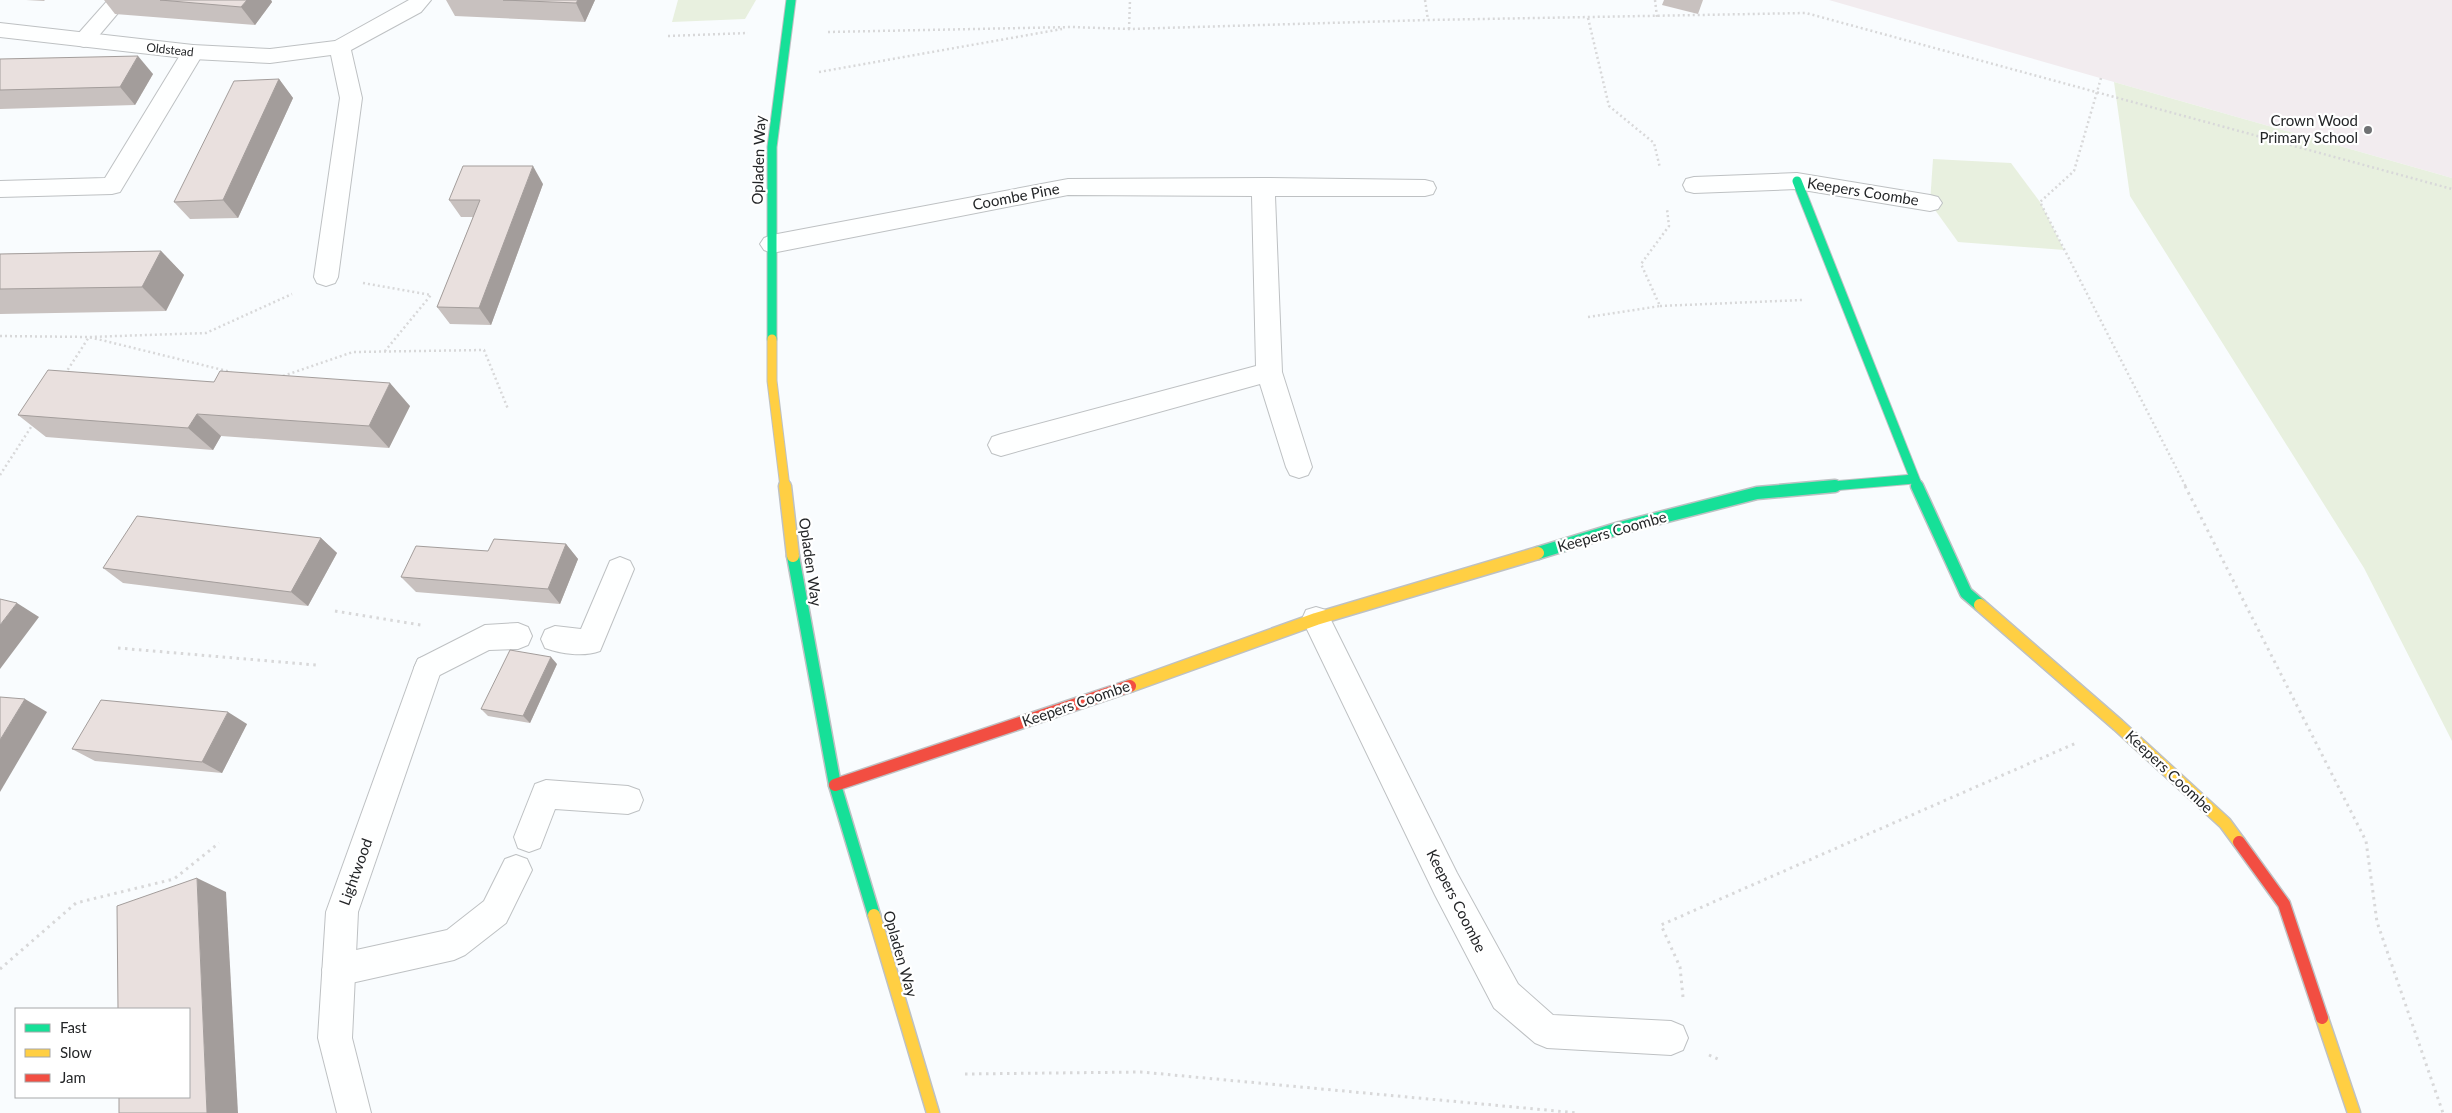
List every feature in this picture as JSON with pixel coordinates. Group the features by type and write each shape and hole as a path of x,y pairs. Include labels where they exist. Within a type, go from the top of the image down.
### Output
{"street":[{"path":"84,40 119,0"},
{"name":"Oldstead","path":"0,30 193,52 270,56 340,47 414,7 421,0"},
{"name":"Opladen Way","path":"791,0 780,64 772,147 772,381 795,576 835,785 919,1074 933,1113"},
{"path":"326,277 351,98 340,47"},
{"path":"0,189 112,186 193,52"},
{"name":"Keepers Coombe","path":"1694,185 1797,181 1930,203"},
{"name":"Keepers Coombe","path":"1797,181 1914,479 1966,593 2118,725 2224,824 2284,904 2354,1113"},
{"path":"1263,186 1269,372 1299,466"},
{"name":"Coombe Pine","path":"772,244 1068,187 1263,186 1425,188"},
{"path":"1000,445 1269,372"},
{"name":"Keepers Coombe","path":"835,785 1193,665 1316,619 1620,528 1757,493 1914,479"},
{"path":"555,639 590,642 620,569"},
{"name":"Keepers Coombe","path":"1316,619 1446,884 1506,996 1546,1031 1671,1038"},
{"path":"428,668 485,638 518,636"},
{"name":"Lightwood","path":"354,1113 335,1038 342,912 428,668"},
{"path":"529,837 546,794 628,800"},
{"path":"338,970 454,944 494,912 516,870"}],"path":[{"path":"1129,29 1130,0"},
{"path":"1425,0 1428,20"},
{"path":"1655,0 1657,17"},
{"path":"828,32 1072,27 1129,29 1428,20 1806,13 2452,189"},
{"path":"1588,18 1609,106 1654,143 1662,176"},
{"path":"814,73 1072,27"},
{"path":"668,36 757,33"},
{"path":"2101,78 2074,171 2040,202 2366,841 2376,922 2443,1113"},
{"path":"1660,306 1641,264 1669,226 1666,201"},
{"path":"0,336 89,337 206,333 261,310 326,277 431,295 385,351"},
{"path":"1588,317 1660,306 1843,298"},
{"path":"89,337 240,374"},
{"path":"63,377 89,337"},
{"path":"276,378 353,352 484,350 508,409"},
{"path":"0,475 36,418"},
{"path":"335,611 431,627 428,668"},
{"path":"118,648 316,665"},
{"path":"1684,1006 1680,967 1661,925 2118,725"},
{"path":"0,969 76,903 174,879 219,843"},
{"path":"919,1074 1141,1072 1578,1113"}],"shaded area":[{"name":"Crown Wood Primary School","path":"1829,0 2452,0 2452,178 2114,82"}],"green space":[{"path":"678,0 756,0 745,19 672,22"},
{"path":"2114,82 2452,178 2452,741 2364,568 2130,196"},
{"path":"1933,159 2011,163 2040,202 2064,250 1958,242 1930,203"}],"building":[{"path":"160,0 247,0 241,7"},
{"path":"503,0 578,0 576,3"},
{"path":"138,56 120,87 0,90 0,59"},
{"path":"279,79 223,200 174,202 234,81"},
{"path":"463,166 533,166 479,308 437,307 480,200 449,200"},
{"path":"161,251 142,287 0,289 0,254"},
{"path":"48,370 214,382 220,371 390,383 369,426 197,414 188,428 18,415"},
{"path":"137,516 321,538 291,592 103,568"},
{"path":"494,539 566,544 548,589 401,577 416,546 488,551"},
{"path":"0,599 17,603 0,625"},
{"path":"510,650 551,657 523,716 481,709"},
{"path":"0,697 25,699 0,740"},
{"path":"101,700 228,712 202,762 72,749"},
{"path":"197,878 207,1113 119,1113 119,1098 190,1098 190,1008 118,1008 117,906"}],"traffic: fast":[{"path":"772,339 772,147 791,0"},
{"path":"1797,181 1914,479 1966,593 1980,605"},
{"path":"1538,553 1620,528 1757,493 1914,479"},
{"path":"793,556 835,785 874,915"}],"traffic: slow":[{"path":"772,339 772,381 793,556"},
{"path":"1130,686 1316,619 1538,553"},
{"path":"1980,605 2118,725 2225,823 2239,842"},
{"path":"874,915 933,1113"},
{"path":"2322,1018 2354,1113"}],"traffic: jam":[{"path":"835,785 1130,686"},
{"path":"2239,842 2284,904 2322,1018"}],"place":[{"name":"Crown Wood Primary School","path":"2368,130"}]}
